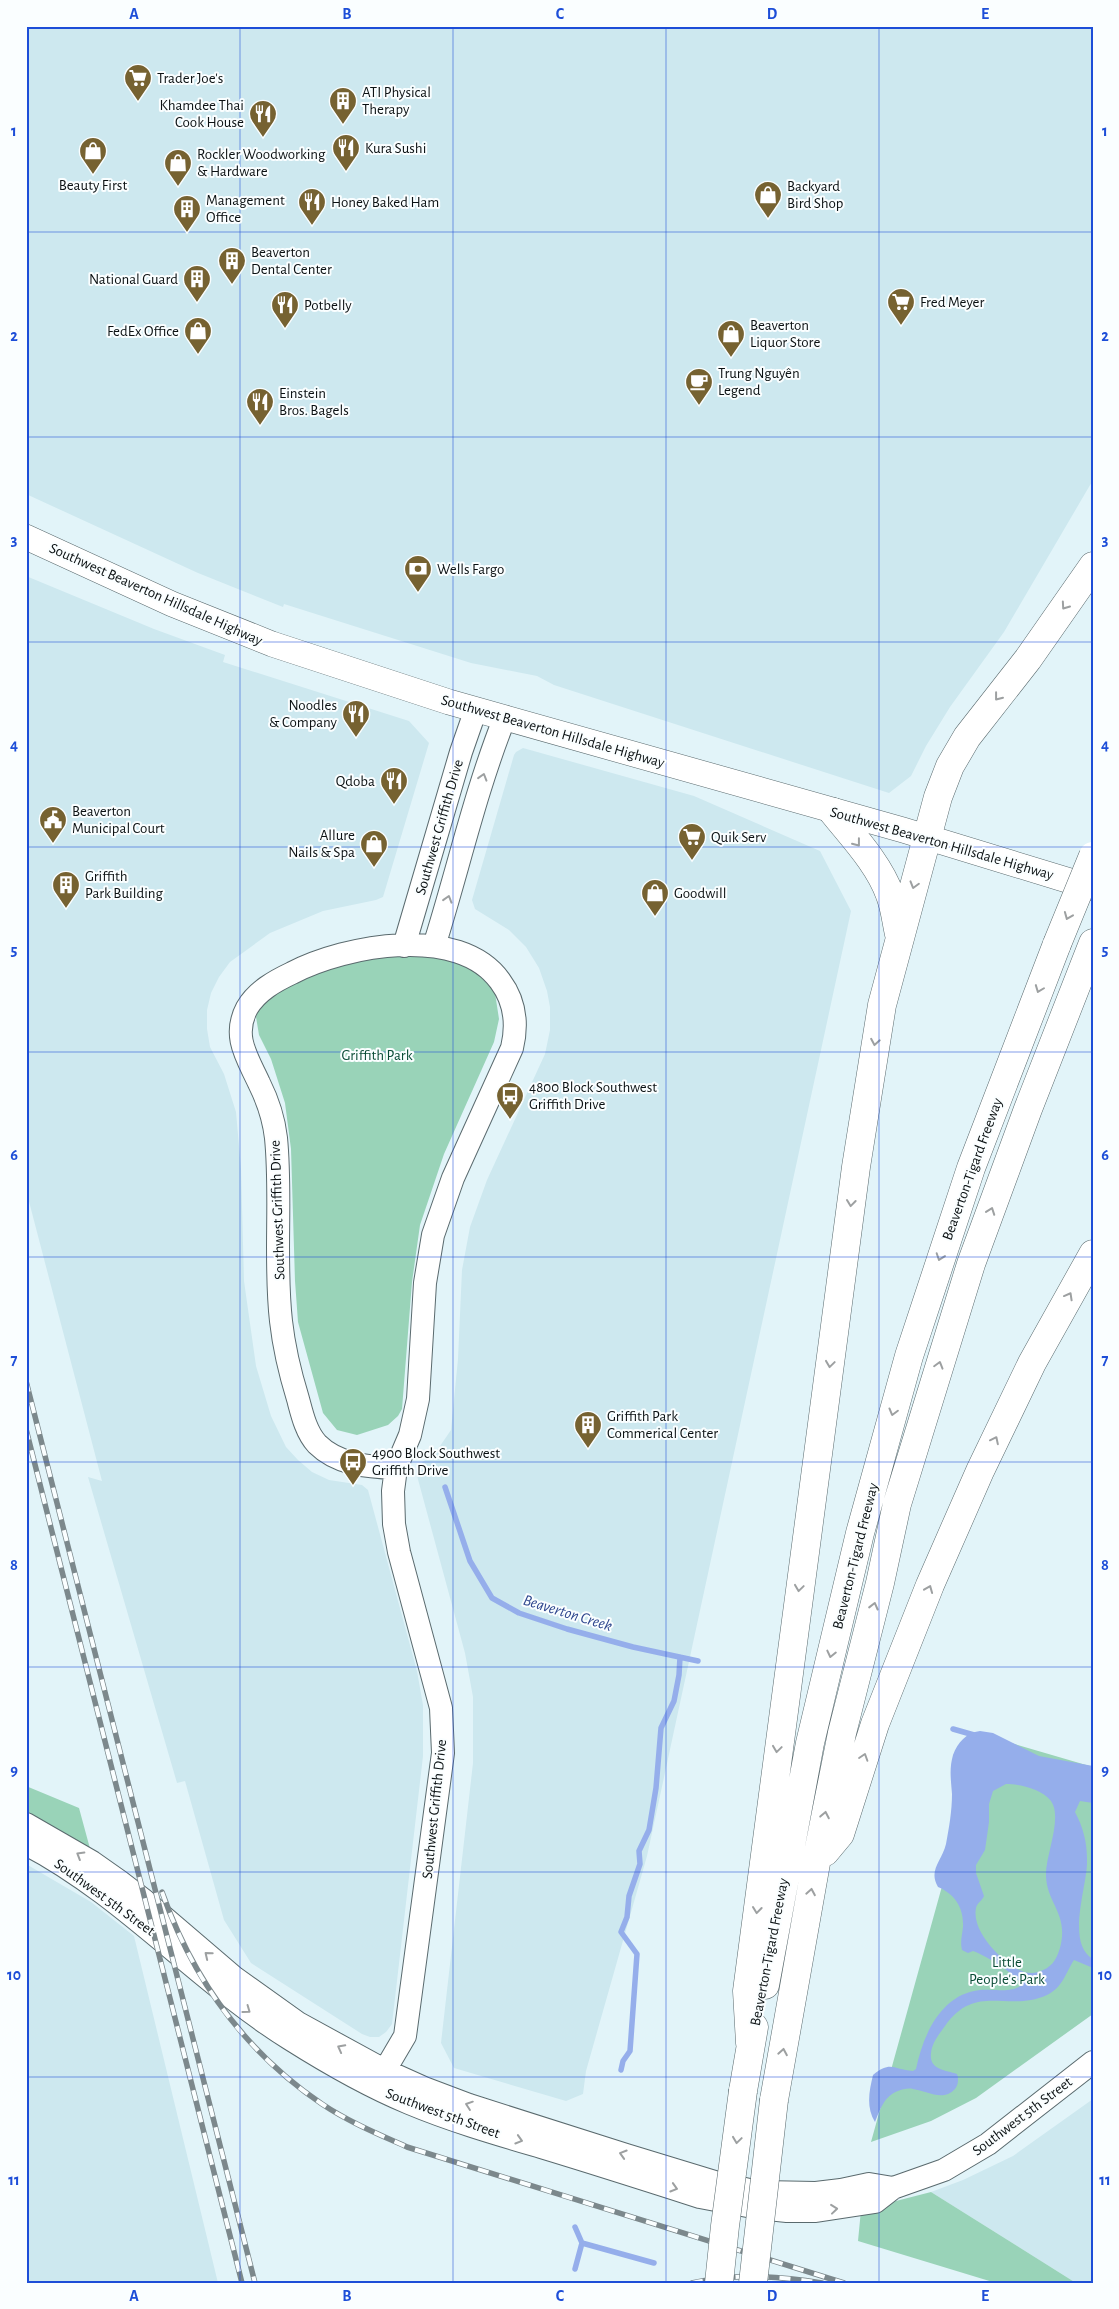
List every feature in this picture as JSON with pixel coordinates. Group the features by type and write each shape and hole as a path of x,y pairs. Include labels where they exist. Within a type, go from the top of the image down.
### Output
{"highway":[{"path":"750,2043 746,1991 770,1801 857,1157 882,1005 938,797 950,766 967,737 1028,659 1093,566"},
{"path":"833,812 867,855 885,884 900,935"},
{"name":"Beaverton-Tigard Freeway","path":"719,2283 750,2043 763,1992 810,1743 860,1533 909,1356 971,1168 1093,856"},
{"name":"Beaverton-Tigard Freeway","path":"753,2283 774,2100 816,1863 842,1733 880,1583 897,1504 943,1350 985,1227 1091,948"},
{"path":"816,1863 840,1834 875,1724 930,1584 980,1471 1032,1363 1093,1254"}],"main road":[{"name":"Southwest Beaverton Hillsdale Highway","path":"26,536 155,596 237,631 282,647 505,718 927,837 1093,888"}],"street":[{"name":"Southwest Griffith Drive","path":"404,946 461,752 476,709"},
{"name":"Southwest Griffith Drive","path":"434,946 454,881 468,824 488,760 505,718"},
{"name":"Southwest Griffith Drive","path":"379,2079 405,2036 443,1753 440,1708 395,1533 393,1491 396,1468 410,1435 418,1400 425,1282 433,1235 453,1178 512,1048 515,1033 513,1002 497,977 485,965 474,958 461,952 434,946 404,946 353,951 333,956 298,970 259,992 246,1009 240,1029 241,1042 264,1094 276,1138 280,1319 290,1373 306,1426 316,1442 334,1456 371,1467 396,1468"},
{"name":"Southwest 5th Street","path":"26,1824 92,1862 119,1881 235,1978 275,2007 336,2045 408,2103 461,2123 700,2197 787,2211 816,2211 875,2202 893,2188 944,2170 988,2144 1093,2062"},
{"name":"Southwest 5th Street","path":"26,1844 64,1866 132,1914 224,1993 266,2023 311,2052 379,2079"}],"shaded area":[{"path":"26,26 1093,26 1093,480 1004,632 950,707 926,746 911,776 889,793 554,685 537,676 471,663 284,604 283,607 198,573 26,494"},
{"path":"26,576 154,629 225,655 223,662 409,721 429,743 383,897 323,911 270,933 230,962 219,977 211,993 207,1010 207,1029 210,1047 224,1074 236,1112 241,1169 244,1281 256,1366 271,1416 286,1447 312,1472 329,1480 362,1485 368,1490 417,1671 423,1705 423,1756 392,2024 379,2037 370,2037 362,2034 251,1963 224,1920 185,1781 177,1783 88,1477 102,1481 26,1190"},
{"path":"523,748 694,796 820,851 851,911 647,1856 586,2071 583,2094 566,2101 454,2068 441,2043 473,1763 473,1697 465,1653 416,1472 417,1467 438,1449 451,1430 458,1359 462,1270 470,1227 487,1180 545,1054 550,1030 550,1007 539,968 526,947 509,930 475,909 472,900 514,755"},
{"path":"26,1864 91,1902 134,1936 218,2283 26,2283"},
{"path":"1093,2099 1093,2283 1076,2283 931,2192 963,2180 1013,2156"}],"green space":[{"name":"Griffith Park","path":"435,951 480,970 495,993 499,1019 494,1042 444,1154 420,1225 412,1282 402,1409 398,1416 388,1425 357,1435 337,1430 323,1413 298,1322 291,1149 285,1103 271,1059 259,1035 256,1017 259,1004 313,967"},
{"name":"Little People's Park","path":"984,1735 1093,1767 1093,2014 976,2098 931,2121 871,2142"},
{"path":"26,1786 79,1808 95,1867 26,1847"},
{"path":"931,2192 1076,2283 996,2283 858,2241 861,2210"}],"water":[{"path":"980,1731 993,1733 1039,1756 1093,1766 1093,1803 1080,1801 1075,1812 1084,1835 1087,1853 1080,1913 1080,1940 1085,1951 1093,1959 1093,1968 1074,1960 1057,1988 1047,1995 1032,2000 980,2002 968,2005 957,2013 938,2035 931,2053 931,2059 935,2066 957,2074 958,2082 955,2089 945,2095 935,2095 911,2089 900,2090 889,2096 875,2122 869,2105 873,2075 879,2070 889,2067 913,2071 916,2069 923,2043 936,2018 944,2008 966,1993 980,1990 1007,1990 1022,1985 1007,1970 992,1961 973,1951 968,1953 962,1950 963,1920 960,1908 954,1898 938,1887 934,1875 946,1844 950,1819 953,1755 963,1739","holes":["1006,1784 1024,1786 1042,1793 1051,1801 1054,1808 1054,1827 1046,1876 1047,1886 1060,1918 1062,1936 1055,1960 1043,1970 1032,1973 1013,1967 993,1949 980,1930 975,1914 977,1906 984,1896 976,1873 976,1865 985,1850 989,1822 989,1804 993,1791"]}],"waterway":[{"name":"Beaverton Creek","path":"445,1487 470,1561 492,1598 519,1613 567,1629 633,1647 698,1661"},
{"path":"621,2070 623,2061 630,2051 637,1954 621,1932 627,1917 629,1896 640,1864 639,1851 649,1830 656,1788 661,1728 674,1701 680,1657"},
{"name":"Beaverton Creek","path":"953,1729 974,1735"},
{"path":"575,2227 582,2243 575,2269"},
{"path":"582,2243 654,2263"}],"railway":[{"path":"26,1381 255,2283"},
{"path":"26,1429 242,2283"},
{"path":"162,1892 189,1955 224,2011 268,2061 322,2104 364,2127 407,2147 844,2283"},
{"path":"692,2283 740,2277 789,2279 822,2283"}],"place":[{"name":"Trader Joe's","path":"138,102"},
{"name":"ATI Physical Therapy","path":"343,125"},
{"name":"Khamdee Thai Cook House","path":"263,138"},
{"name":"Kura Sushi","path":"346,172"},
{"name":"Beauty First","path":"93,175"},
{"name":"Rockler Woodworking & Hardware","path":"178,187"},
{"name":"Backyard Bird Shop","path":"768,219"},
{"name":"Honey Baked Ham","path":"312,226"},
{"name":"Management Office","path":"187,233"},
{"name":"Beaverton Dental Center","path":"232,285"},
{"name":"National Guard","path":"197,303"},
{"name":"Fred Meyer","path":"901,326"},
{"name":"Potbelly","path":"285,329"},
{"name":"FedEx Office","path":"198,355"},
{"name":"Beaverton Liquor Store","path":"731,358"},
{"name":"Trung Nguyên Legend","path":"699,406"},
{"name":"Einstein Bros. Bagels","path":"260,426"},
{"name":"Wells Fargo","path":"418,593"},
{"name":"Noodles & Company","path":"356,738"},
{"name":"Qdoba","path":"394,805"},
{"name":"Beaverton Municipal Court","path":"53,844"},
{"name":"Quik Serv","path":"692,861"},
{"name":"Allure Nails & Spa","path":"374,868"},
{"name":"Griffith Park Building","path":"66,909"},
{"name":"Goodwill","path":"655,917"},
{"name":"4800 Block Southwest Griffith Drive","path":"510,1120"},
{"name":"Griffith Park Commerical Center","path":"588,1449"},
{"name":"4900 Block Southwest Griffith Drive","path":"353,1486"}]}
